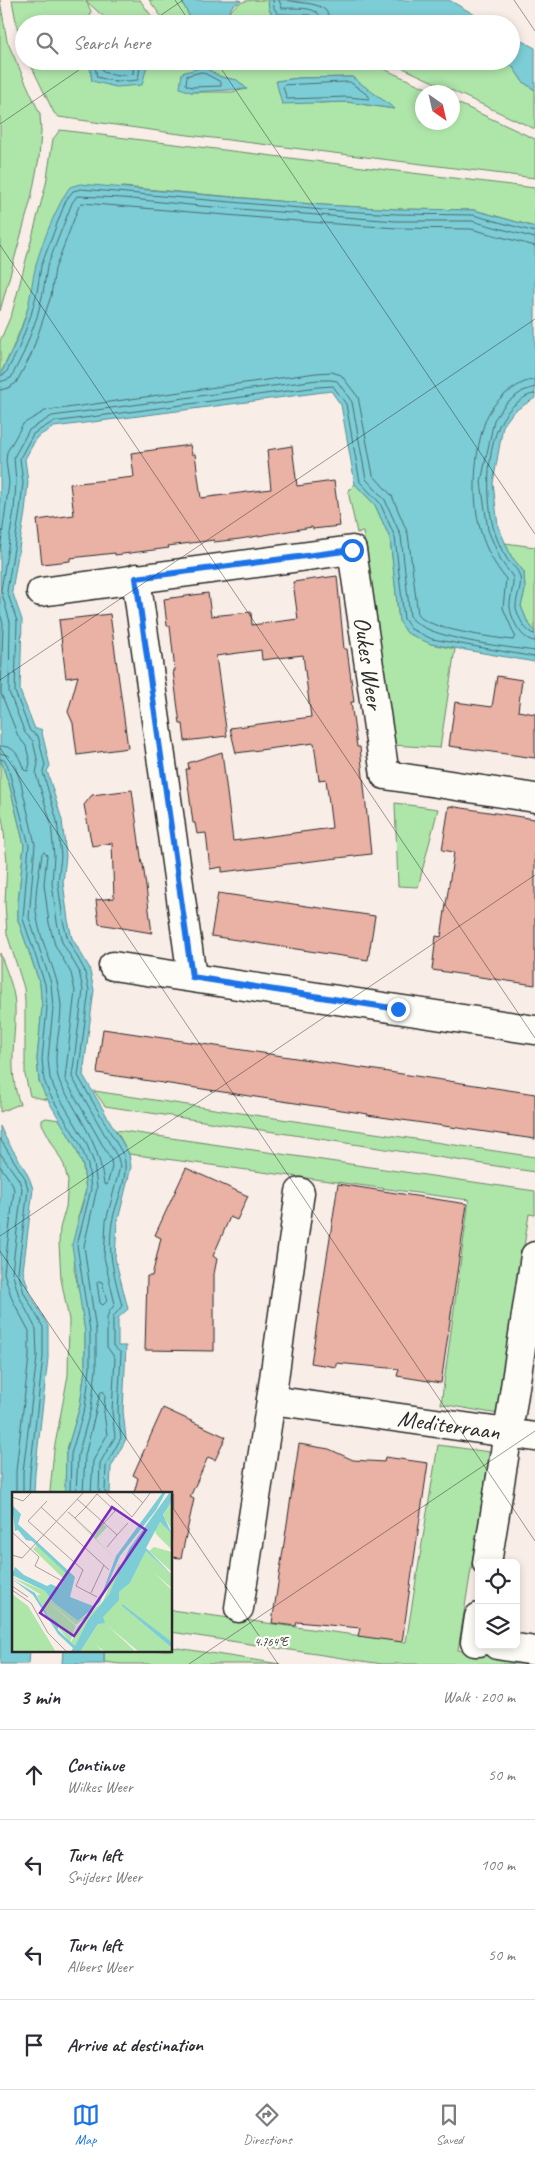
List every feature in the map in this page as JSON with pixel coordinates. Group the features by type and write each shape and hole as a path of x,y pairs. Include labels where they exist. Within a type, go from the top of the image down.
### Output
{"street":[{"name":"Oukes Weer","path":"136,578 352,550 385,775 535,798"},
{"path":"41,592 136,578 192,977"},
{"path":"113,966 535,1030"},
{"path":"239,1608 300,1192"},
{"name":"Mediterraan","path":"271,1400 508,1433 535,1256"},
{"path":"488,1559 508,1433 535,1437"},
{"path":"520,1649 535,1651"}],"green space":[{"path":"0,0 7,41 15,59 15,70 20,70 40,114 41,132 39,158 31,199 0,311"},
{"path":"12,0 140,0 151,15 102,15 86,1 91,11 90,15 15,16"},
{"path":"149,0 181,0 189,15 160,15"},
{"path":"251,0 268,0 269,9 272,15 227,15 236,5"},
{"path":"33,70 90,70 92,81 132,70 202,70 191,92 232,92 247,89 237,80 221,77 208,70 386,70 419,85 415,85 415,130 460,130 460,104 535,139 535,178 172,133 59,117 54,113","holes":["352,77 394,109 347,102 319,103 276,81 299,78"]},
{"path":"407,70 515,70 523,82 535,90 535,129 460,94 460,85 440,85"},
{"path":"60,130 535,188 535,227 474,210 397,209 323,205 123,187 54,219 24,319 0,375 0,341 12,313 46,184 53,139"},
{"path":"355,484 375,505 390,538 399,621 431,644 455,649 440,748 392,745 363,532 357,533 348,491"},
{"path":"505,543 535,547 535,632 527,621 521,606 525,590 524,572 511,556"},
{"path":"0,758 10,787 24,845 18,920 40,984 42,1007 37,1059 39,1081 48,1100 30,1096 25,1075 24,988 7,934 5,903 7,862 0,810"},
{"path":"395,803 438,809 418,887 398,886"},
{"path":"0,953 11,985 15,1005 13,1067 16,1091 20,1104 0,1112"},
{"path":"94,1091 535,1157 535,1172 105,1106"},
{"path":"46,1118 60,1120 75,1146 83,1166 86,1190 78,1217 74,1269 80,1294 85,1332 85,1369 80,1406 66,1453 65,1492 50,1491 54,1450 68,1375 69,1320 61,1279 59,1243 60,1228 66,1207 68,1181 64,1165 42,1124 42,1120"},
{"path":"116,1130 535,1191 535,1215 529,1214 498,1414 441,1404 469,1200 129,1154"},
{"path":"438,1445 490,1452 458,1650 535,1662 535,1664 382,1664 172,1632 172,1610 406,1642"},
{"path":"172,1647 280,1664 120,1664 104,1662 104,1652 172,1652"}],"water":[{"path":"181,0 241,1 233,5 227,15 189,15"},
{"path":"268,0 449,0 475,15 272,15 269,9"},
{"path":"520,40 535,48 535,90 523,82 515,70 520,70"},
{"path":"90,70 146,70 142,85 116,87 92,81"},
{"path":"192,70 208,70 221,77 237,80 247,89 191,92 180,88 182,73"},
{"path":"352,77 395,109 347,102 282,104 276,81 299,78"},
{"path":"80,184 323,205 397,209 474,210 535,227 535,398 513,412 503,426 493,483 498,526 511,556 524,572 525,590 521,606 527,621 535,632 535,662 431,644 407,633 399,621 390,538 375,505 355,484 341,405 331,391 54,427 37,437 25,459 28,482 12,591 22,620 20,691 35,729 41,729 50,766 47,771 62,820 66,856 63,882 68,920 72,938 89,967 94,990 83,1075 129,1154 131,1167 117,1224 115,1258 128,1309 118,1318 118,1346 126,1346 123,1411 126,1439 111,1467 110,1492 65,1492 66,1453 80,1406 85,1369 85,1332 72,1245 86,1190 83,1166 75,1146 45,1095 39,1081 37,1059 42,1007 40,984 18,920 24,845 10,787 0,758 0,375 25,319 33,276 50,224 70,187"},
{"path":"0,1126 27,1173 33,1189 23,1271 29,1291 48,1326 48,1358 34,1492 12,1492 12,1652 30,1652 29,1664 0,1664"},
{"path":"63,1652 104,1652 104,1664 62,1664"}],"building":[{"path":"190,445 192,455 195,454 201,498 271,489 267,450 292,446 297,486 334,481 340,526 313,529 312,527 240,539 214,542 214,540 115,555 115,553 70,558 70,561 42,564 37,520 74,515 70,484 134,477 131,453"},
{"path":"337,576 344,649 347,649 354,702 351,702 357,747 360,747 371,854 222,872 222,867 210,869 206,833 197,834 195,823 193,823 186,769 189,769 188,763 222,752 233,841 332,828 326,779 319,780 314,743 236,753 230,728 311,717 303,655 262,660 261,650 216,656 227,736 185,741 183,724 180,724 173,671 175,671 170,626 167,626 164,599 208,593 211,616 251,612 252,625 298,619 293,582"},
{"path":"110,614 128,748 77,755 73,723 68,712 78,676 66,678 59,620"},
{"path":"497,676 522,680 518,711 535,714 535,758 449,746 455,702 492,707"},
{"path":"132,790 152,933 99,924 96,900 114,898 112,843 92,846 84,805 92,795"},
{"path":"449,806 535,819 535,985 432,970 436,936 441,937 454,852 442,850"},
{"path":"218,893 375,916 368,960 211,936"},
{"path":"103,1029 535,1094 535,1139 97,1073"},
{"path":"186,1168 248,1196 237,1220 230,1217 213,1256 217,1259 214,1274 214,1351 145,1350 147,1276 152,1276 161,1238 155,1235"},
{"path":"338,1184 467,1204 441,1383 397,1376 399,1369 336,1363 336,1367 311,1363"},
{"path":"163,1408 226,1437 215,1460 208,1457 190,1497 194,1499 181,1558 172,1557 172,1492 134,1492 138,1478 133,1475"},
{"path":"299,1444 329,1449 353,1460 384,1462 385,1457 428,1463 402,1642 358,1636 360,1628 297,1622 296,1626 272,1623"}],"route":[{"path":"352,550 136,578 192,977 398,1009"}]}
